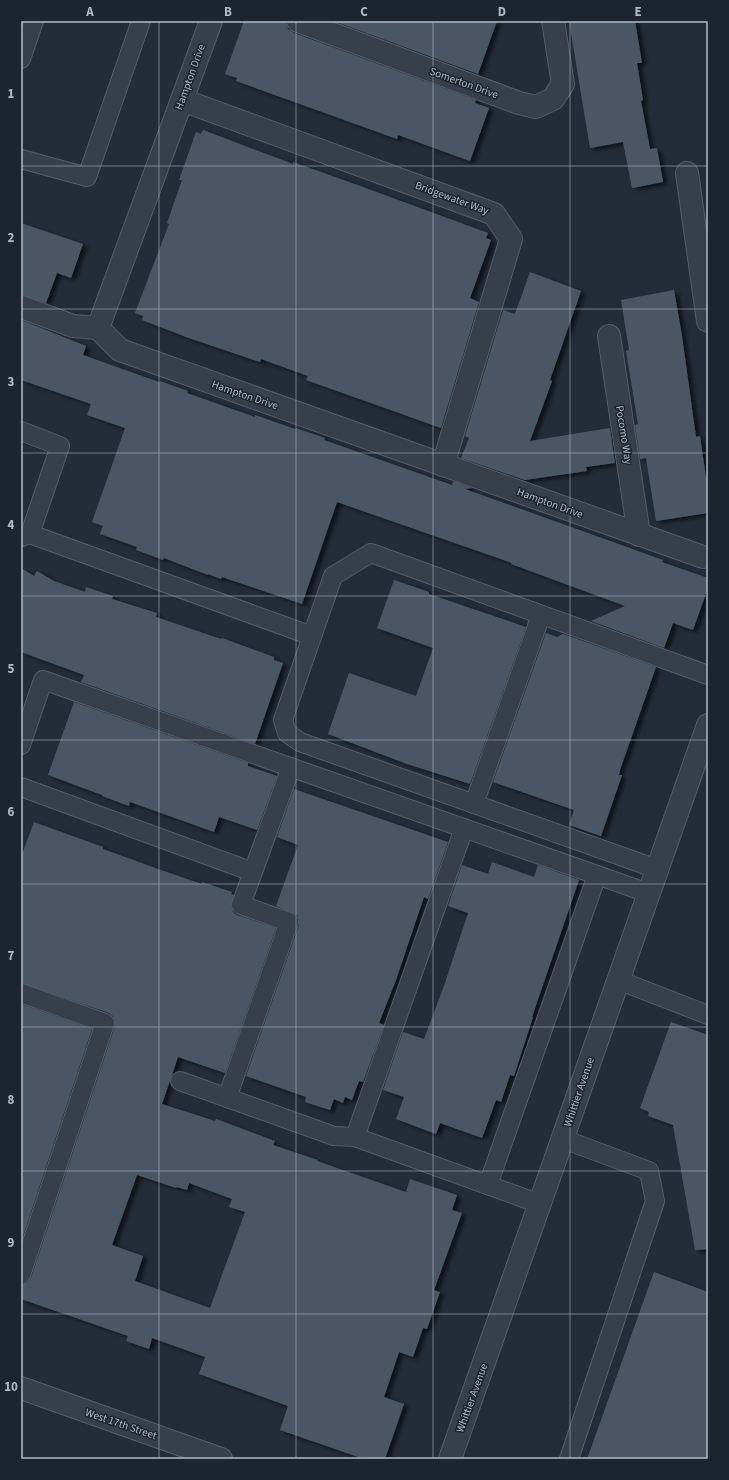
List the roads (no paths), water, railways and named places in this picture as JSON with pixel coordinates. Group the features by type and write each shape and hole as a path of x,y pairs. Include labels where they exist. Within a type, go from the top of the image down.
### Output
{"street":[{"name":"Hampton Drive","path":"210,21 98,328 120,350 706,558"},
{"name":"Somerton Drive","path":"298,21 519,103 536,107 553,99 563,84 553,21"},
{"name":"Bridgewater Way","path":"182,100 494,214 511,239 443,464"},
{"path":"687,172 708,320"},
{"path":"21,308 72,326 98,328"},
{"name":"Pocomo Way","path":"609,336 639,535"},
{"name":"Whittier Avenue","path":"450,1459 708,725"},
{"name":"West 17th Street","path":"21,1388 221,1459"}],"lane":[{"path":"21,59 34,21"},
{"path":"21,159 87,177 137,22"},
{"path":"21,431 60,446 25,535 312,636"},
{"path":"657,869 300,742 287,733 283,720 333,576 371,553 708,675"},
{"path":"474,804 541,615"},
{"path":"21,745 43,680 648,893"},
{"path":"227,1098 289,922 241,905 291,767"},
{"path":"21,787 253,872"},
{"path":"355,1137 464,828"},
{"path":"488,1185 597,875"},
{"path":"618,980 708,1014"},
{"path":"21,993 105,1023 21,1275"},
{"path":"180,1081 334,1136 355,1137 540,1204"},
{"path":"563,1139 649,1171 655,1201 569,1459"}]}
